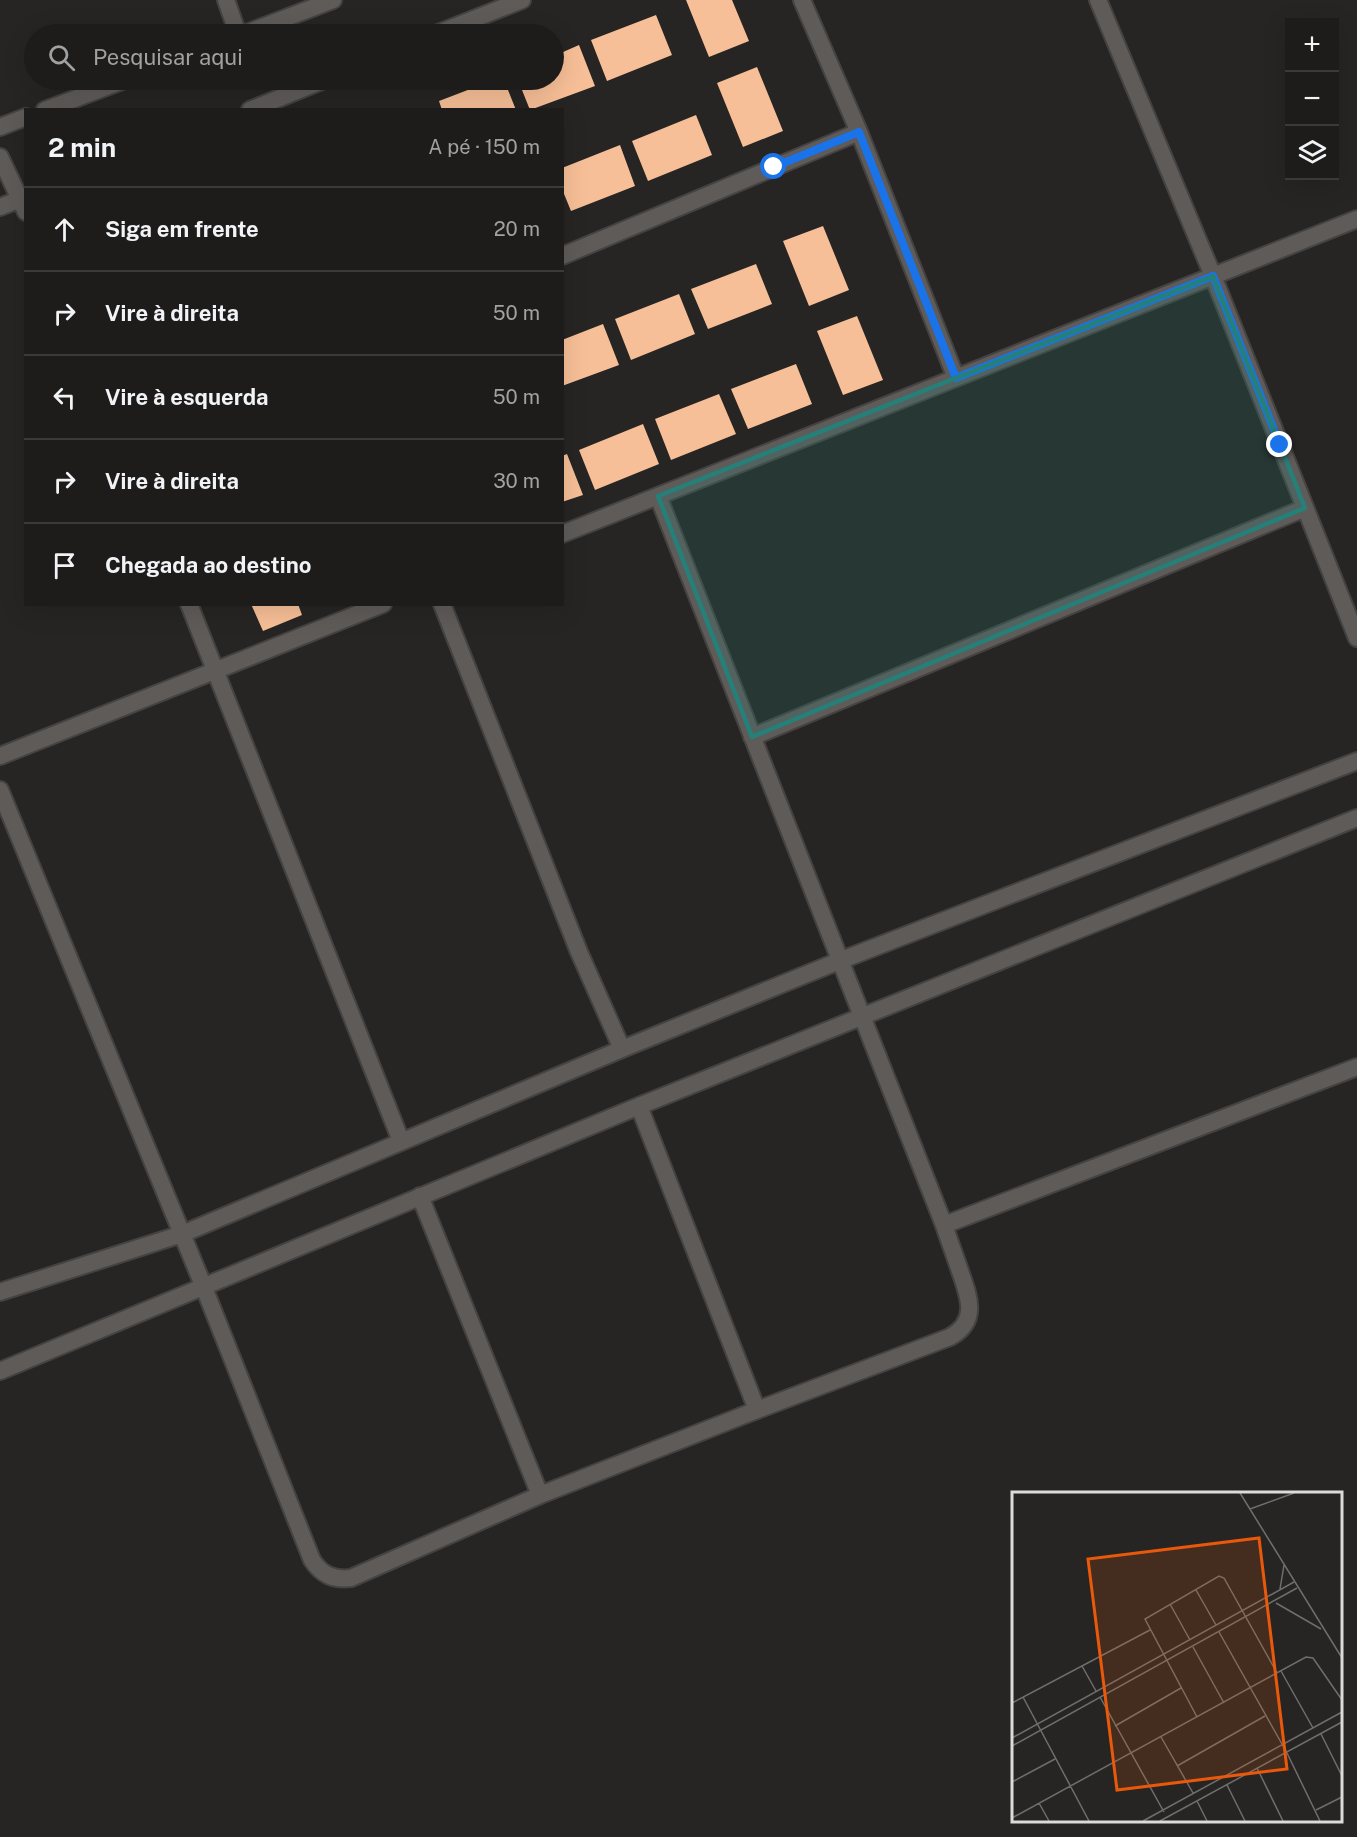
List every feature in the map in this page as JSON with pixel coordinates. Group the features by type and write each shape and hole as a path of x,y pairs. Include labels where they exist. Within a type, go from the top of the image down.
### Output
{"street":[{"path":"226,0 234,24"},
{"path":"270,24 333,0"},
{"path":"461,24 522,0"},
{"path":"802,0 859,132 956,378"},
{"path":"1098,0 1213,276 1357,638"},
{"path":"50,108 98,90"},
{"path":"255,108 299,90"},
{"path":"0,126 24,118"},
{"path":"564,255 859,132"},
{"path":"0,157 24,203 0,207"},
{"path":"564,533 1357,219"},
{"path":"0,790 203,1285 312,1560 322,1573 336,1579 351,1578 540,1495 950,1338 964,1327 968,1317 969,1295 658,496"},
{"path":"752,737 1305,508"},
{"path":"190,606 401,1141"},
{"path":"0,756 378,606"},
{"path":"443,606 579,952 622,1048"},
{"path":"0,1292 182,1234 622,1048 839,961 1357,761"},
{"path":"0,1371 639,1106 1357,818"},
{"path":"944,1226 1357,1067"},
{"path":"639,1106 757,1410"},
{"path":"420,1196 540,1495"}],"highlighted area":[{"path":"1213,276 1305,508 752,737 658,496"}],"building":[{"path":"686,0 732,0 749,41 709,57"},
{"path":"656,15 672,55 607,81 591,40"},
{"path":"579,45 595,86 535,108 529,108 522,90 564,90 564,52"},
{"path":"757,67 783,131 743,147 717,83"},
{"path":"468,90 508,90 515,108 441,108 439,101"},
{"path":"696,115 712,155 648,181 632,141"},
{"path":"620,145 635,186 571,211 564,194 564,167"},
{"path":"823,226 849,290 809,306 783,241"},
{"path":"756,264 772,304 708,329 691,289"},
{"path":"679,294 695,334 631,360 615,319"},
{"path":"857,316 883,380 843,395 817,331"},
{"path":"603,324 619,365 564,385 564,339"},
{"path":"796,364 812,404 748,429 731,389"},
{"path":"719,394 736,434 671,460 655,419"},
{"path":"643,424 659,464 595,490 579,450"},
{"path":"567,454 583,495 564,501 564,455"},
{"path":"252,606 299,606 302,615 263,631"}],"route":[{"path":"774,167 859,132 956,378 1213,276 1280,445"}]}
